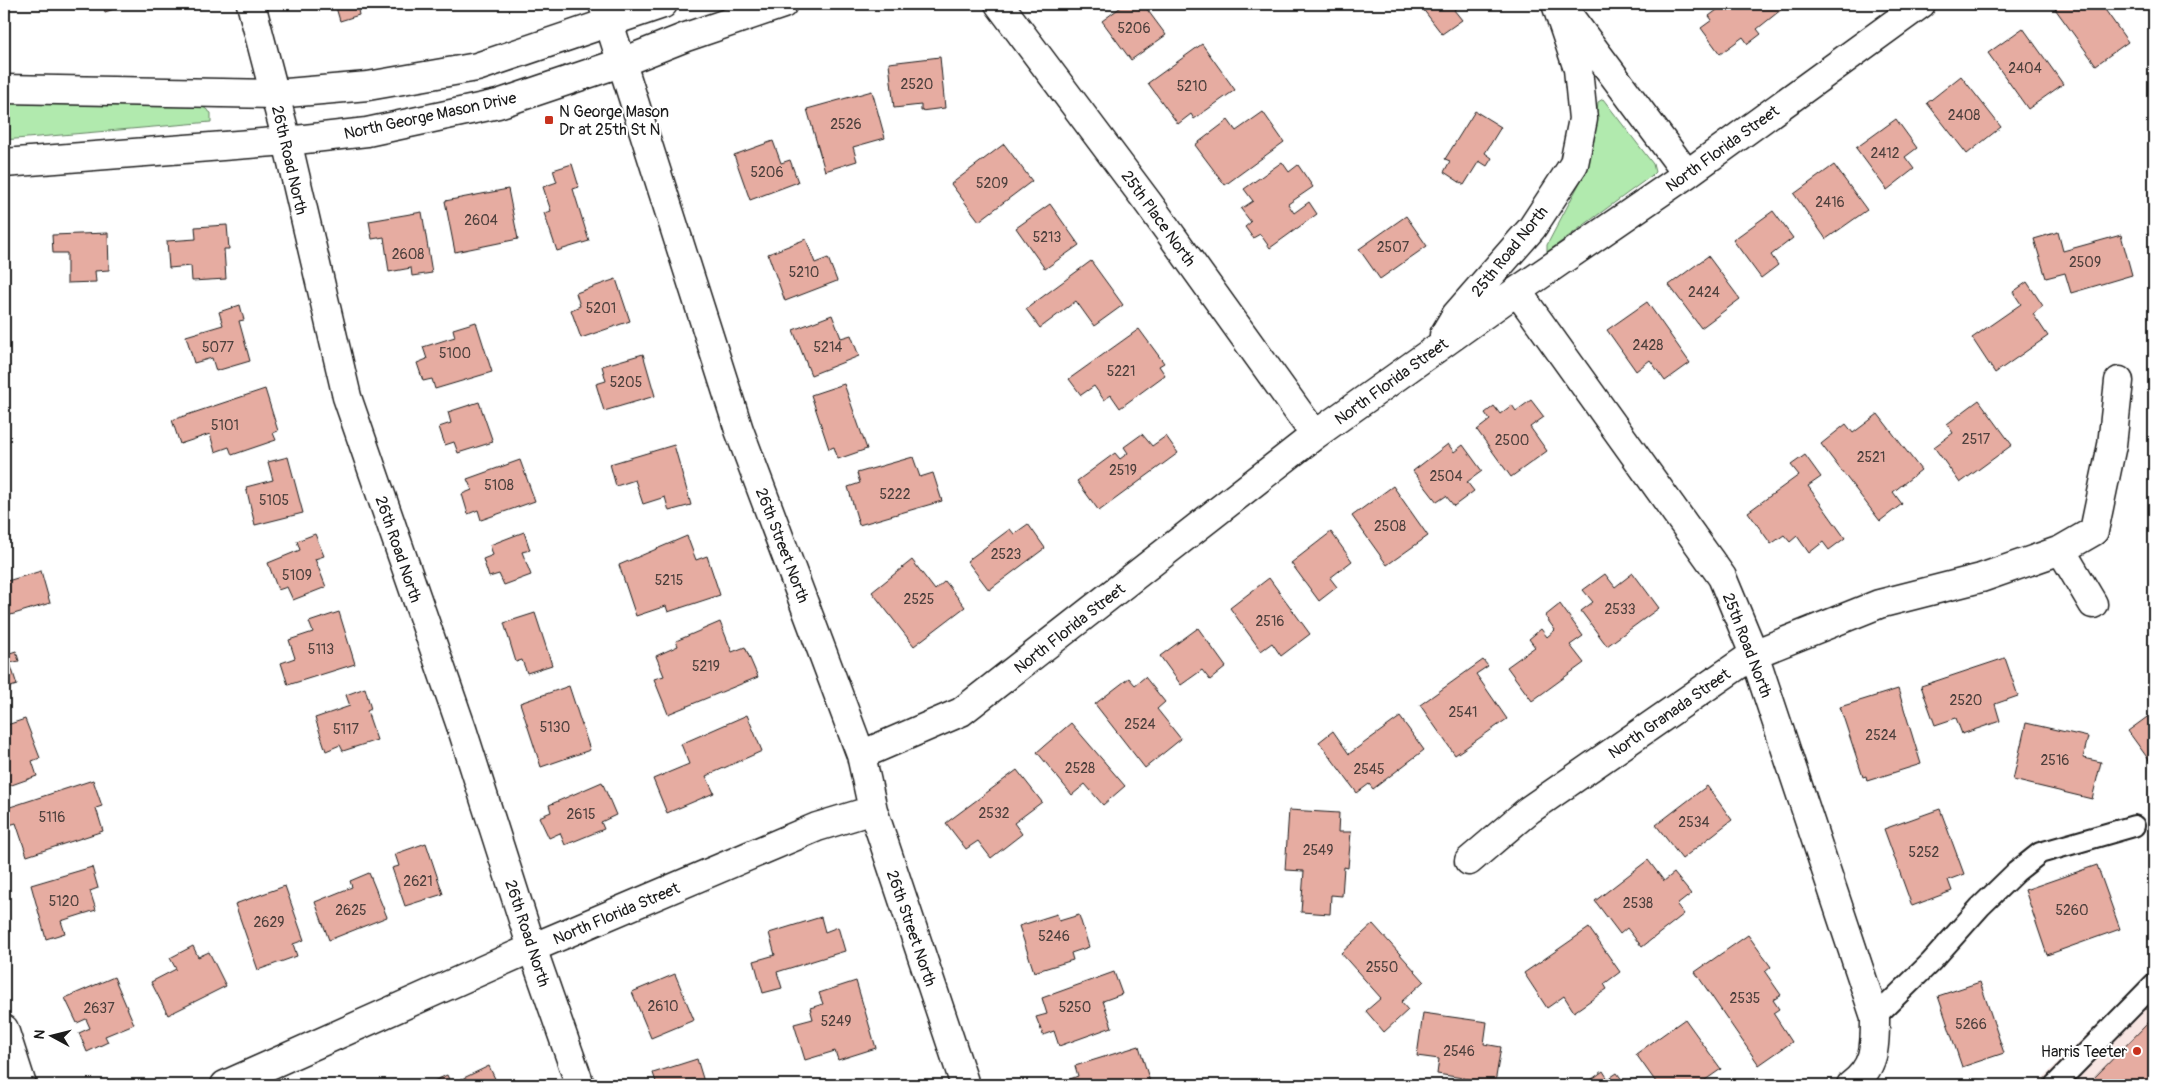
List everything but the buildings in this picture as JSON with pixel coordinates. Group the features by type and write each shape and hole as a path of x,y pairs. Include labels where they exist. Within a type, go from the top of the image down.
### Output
{"street":[{"name":"26th Road North","path":"251,4 287,141 347,397 462,729 532,948 580,1085"},
{"path":"4,89 275,94 368,86 477,67 564,38 606,12 663,4"},
{"name":"North George Mason Drive","path":"4,163 287,141 367,132 498,104 623,62 686,37 783,4"},
{"name":"25th Place North","path":"999,4 1150,204 1315,435"},
{"name":"25th Road North","path":"1436,350 1456,314 1532,228 1574,164 1583,119 1578,69 1556,4"},
{"path":"1560,4 1687,174"},
{"name":"North Florida Street","path":"861,755 961,712 1315,435 1516,291 1687,174 1921,4"},
{"name":"26th Street North","path":"606,12 739,430 861,755 873,810 965,1085"},
{"name":"25th Road North","path":"1516,291 1722,577 1754,654 1875,1017 1875,1049 1867,1070 1851,1085"},
{"name":"North Granada Street","path":"1470,861 1529,810 1754,654 1879,604 1981,578 2061,550 2094,531 2112,445 2119,381"},
{"path":"2061,550 2093,604"},
{"name":"North Florida Street","path":"225,1085 532,948 817,827 873,810"},
{"path":"4,1029 22,1085"}],"lane":[{"path":"1875,1017 1931,962 1980,907 2016,872 2040,853 2134,826"},
{"path":"2056,1085 2154,984"}],"shaded area":[{"path":"2154,970 2154,1085 2036,1085 2068,1053"}],"green space":[{"path":"1603,99 1653,164 1655,172 1547,252 1547,245 1587,169 1593,147 1598,102"},
{"path":"4,102 202,106 211,113 211,122 4,140"}],"place":[{"name":"N George Mason Dr at 25th St N","path":"549,120"},
{"name":"Harris Teeter","path":"2137,1051"}]}
